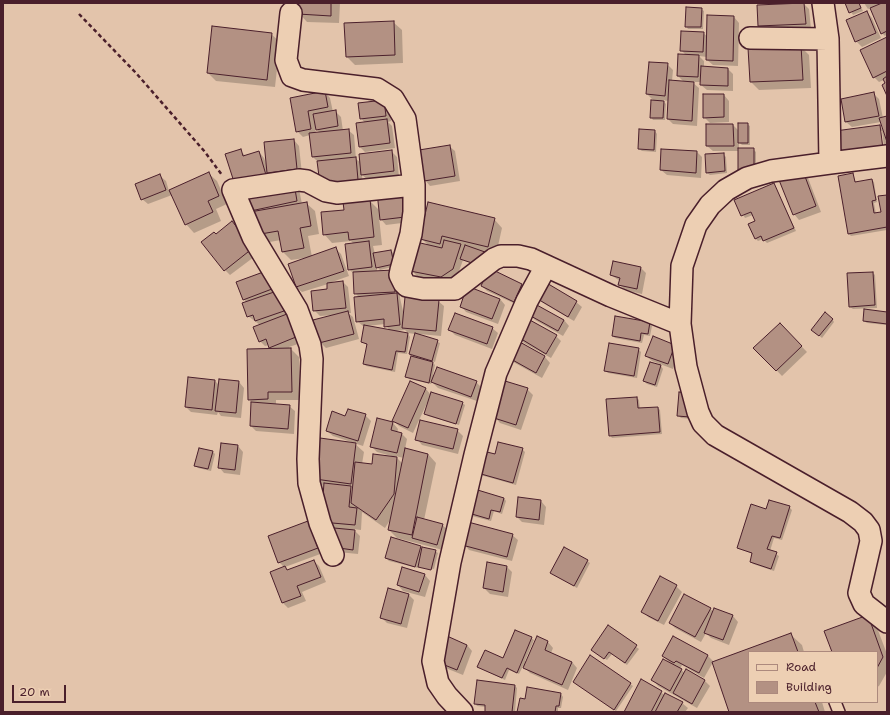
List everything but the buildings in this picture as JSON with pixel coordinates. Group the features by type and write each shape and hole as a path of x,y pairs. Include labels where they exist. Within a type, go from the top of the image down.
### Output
{"street":[{"path":"824,3 828,39 830,163"},
{"path":"291,13 286,60 292,76 303,80 377,89 392,99 406,119 414,185 413,224 400,275 407,286 423,289 455,289 494,259 509,254 531,259 611,296 680,324"},
{"path":"750,38 828,39"},
{"path":"887,156 771,171 747,178 726,190 710,205 696,225 682,266 680,324 686,367 698,412 703,423 715,435 850,512 864,522 869,530 872,541 859,593 864,604 887,622"},
{"path":"333,555 320,523 309,483 308,459 312,359 310,345 297,310 253,238 233,190 299,180 307,181 326,191 337,193 414,185"},
{"path":"462,712 447,696 438,683 433,661 450,562 496,373 528,301 546,266"}],"path":[{"path":"79,14 136,73 205,152 233,190"}]}
